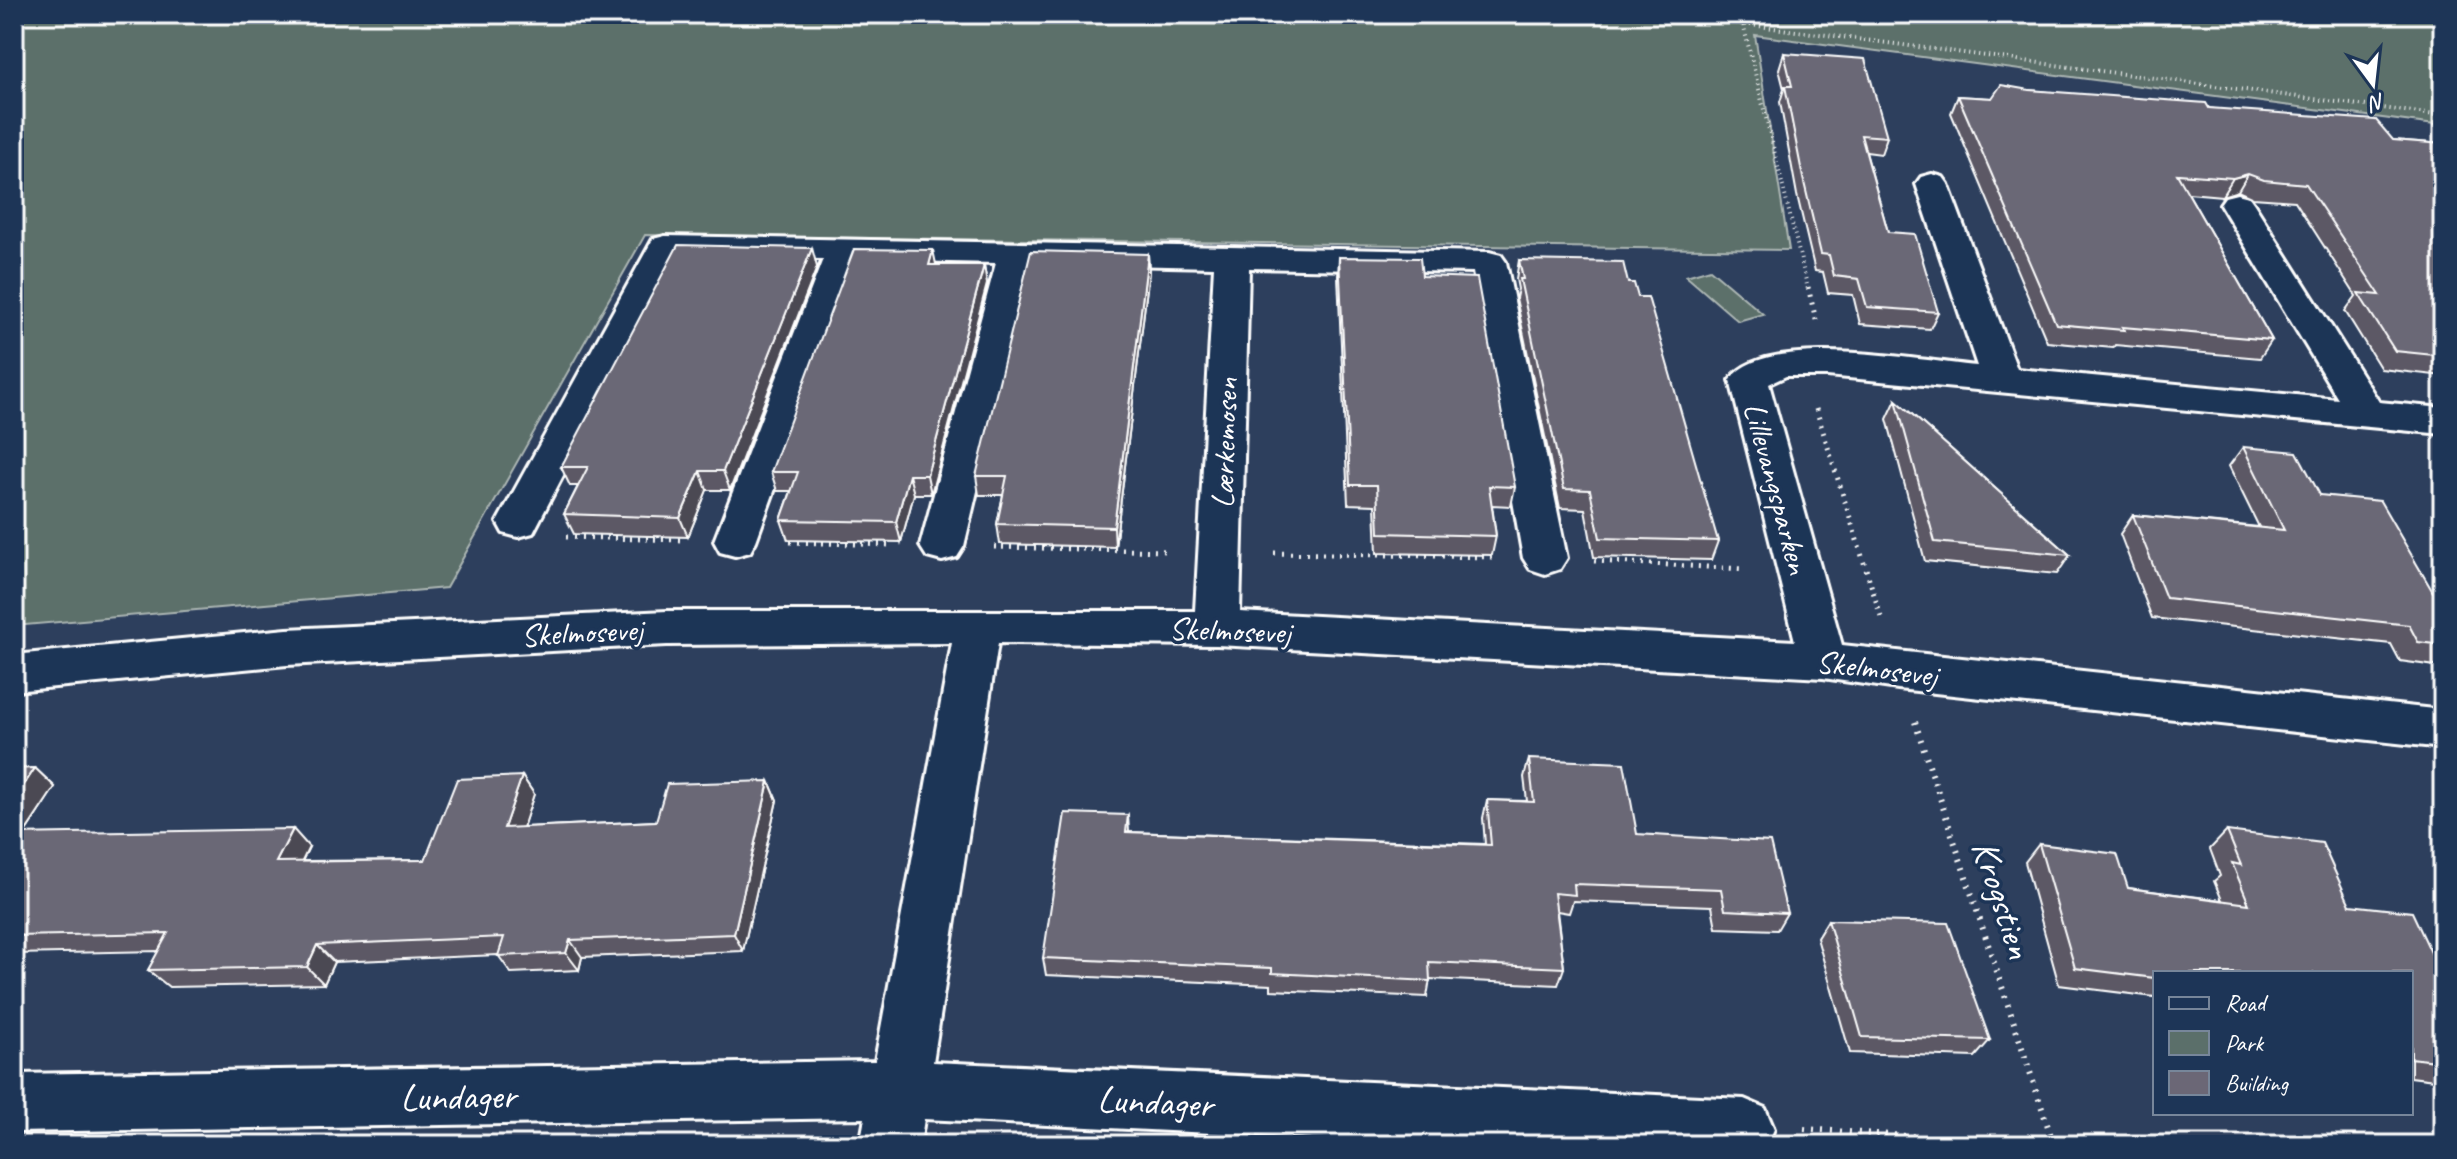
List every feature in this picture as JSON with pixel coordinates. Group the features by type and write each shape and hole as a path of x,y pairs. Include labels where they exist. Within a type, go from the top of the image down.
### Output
{"street":[{"path":"1932,184 2001,379"},
{"path":"2237,204 2367,414"},
{"path":"518,522 665,246 1489,262 1545,558"},
{"path":"735,541 844,250"},
{"path":"942,546 1016,253"},
{"name":"Lærkemosen","path":"1217,628 1232,257"},
{"name":"Lillevangsparken","path":"1823,660 1749,380 1767,367 1814,363 2443,421"},
{"path":"890,1145 978,626"},
{"name":"Skelmosevej","path":"14,673 287,647 667,628 1217,628 1823,660 1898,671 2443,729"},
{"name":"Lundager","path":"14,1103 901,1089 1744,1129"}],"path":[{"path":"1666,14 2443,116"},
{"path":"1743,24 1776,14"},
{"name":"Krogstien","path":"1743,24 1814,363 1898,671 2054,1145"},
{"path":"518,522 520,537 1545,558 1799,572"},
{"path":"1744,1129 1820,1128 2038,1145"}],"green space":[{"path":"14,14 2443,14 2443,126 1755,35 1789,250 645,235 446,588 14,626"},
{"path":"1710,269 1763,314 1738,321 1686,276"}],"building":[{"path":"1784,53 1865,59 1887,137 1861,135 1888,232 1915,234 1938,312 1867,307 1859,279 1834,276 1829,255 1821,254 1803,178 1785,86 1792,86"},
{"path":"2001,85 2029,90 2206,103 2209,108 2376,120 2393,140 2443,144 2443,356 2395,351 2358,293 2380,295 2306,184 2264,180 2248,174 2233,178 2177,174 2272,340 2056,324 1958,96 1992,98"},
{"path":"678,245 812,248 723,471 700,471 680,518 564,514 588,467 561,467"},
{"path":"854,249 933,250 929,265 984,265 927,475 909,475 896,522 781,520 798,472 771,472"},
{"path":"1031,251 1148,254 1114,527 997,524 1007,476 976,476"},
{"path":"1339,257 1420,258 1422,276 1477,278 1515,487 1489,486 1496,536 1379,533 1377,485 1350,485"},
{"path":"1519,260 1623,262 1628,283 1634,283 1638,297 1648,297 1718,541 1600,538 1590,490 1564,489 1520,279 1523,279"},
{"path":"1896,400 2070,555 1935,542"},
{"path":"2243,447 2297,452 2320,495 2380,501 2433,592 2443,593 2443,645 2418,642 2409,625 2166,598 2133,515 2284,530"},
{"path":"1529,759 1624,763 1637,834 1770,842 1787,913 1725,910 1721,889 1574,884 1575,895 1554,893 1564,968 1429,962 1430,981 1272,973 1272,968 1043,958 1065,813 1128,815 1126,832 1491,845 1487,800 1534,802"},
{"path":"35,768 14,800 14,769"},
{"path":"522,776 504,828 656,821 667,784 769,781 734,934 570,940 566,953 498,956 504,937 317,945 307,967 148,970 168,933 14,936 14,834 293,829 276,862 425,860 457,779"},
{"path":"2227,831 2322,843 2350,905 2412,912 2435,961 2443,962 2443,1062 2413,1058 2413,971 2153,971 2153,978 2075,968 2039,844 2117,854 2128,888 2249,904 2232,863 2241,865"},
{"path":"1828,920 1948,923 1990,1040 1862,1037"}]}
